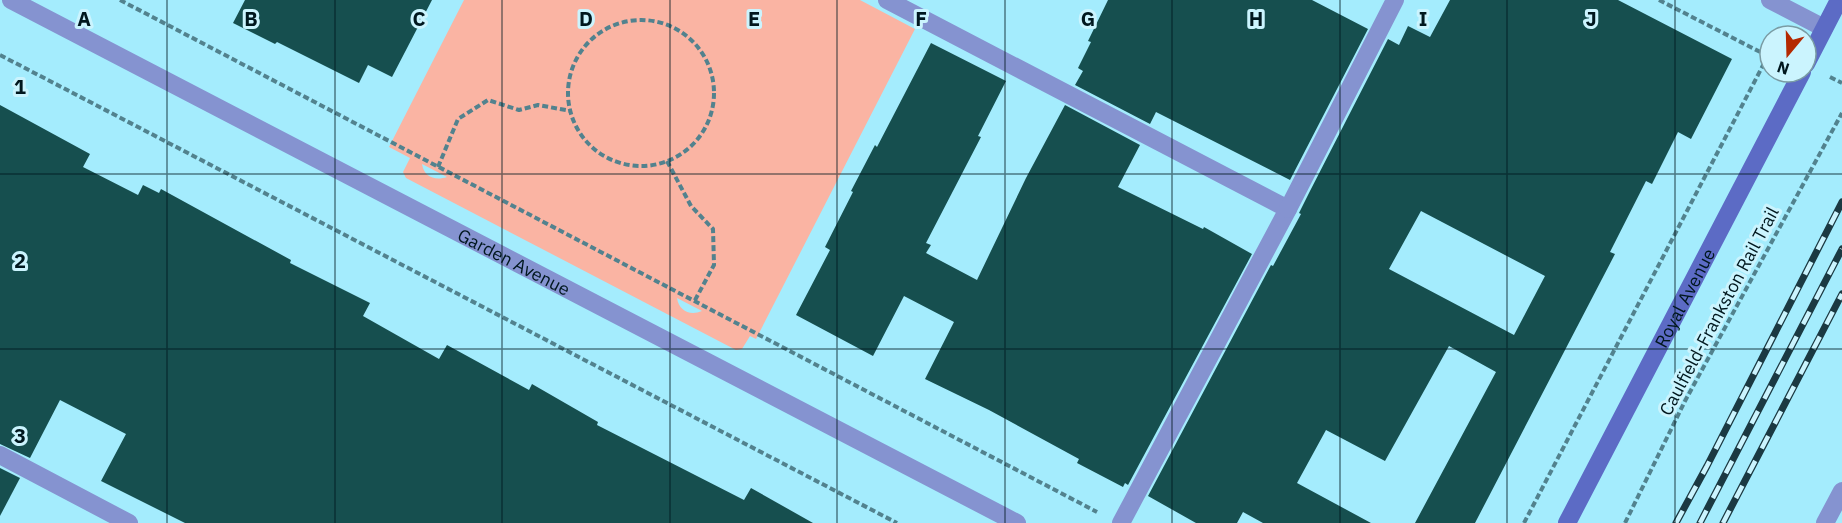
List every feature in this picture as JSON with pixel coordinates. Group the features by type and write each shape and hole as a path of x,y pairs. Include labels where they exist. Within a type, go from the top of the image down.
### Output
{"street":[{"name":"Garden Avenue","path":"11,0 1017,523"},
{"path":"886,0 1288,208"},
{"path":"1121,523 1395,0"},
{"path":"1770,0 1824,28"},
{"path":"1818,40 1839,0"},
{"name":"Royal Avenue","path":"1567,523 1796,84"},
{"path":"0,455 129,523"},
{"path":"1825,523 1842,491"}],"path":[{"path":"120,0 1099,512"},
{"path":"1659,0 1758,49"},
{"path":"636,20 662,23 685,34 703,52 713,79 714,104 705,129 689,148 667,161 642,166 612,160 590,146 575,125 568,101 570,75 580,52 590,40 612,26 636,20"},
{"path":"0,55 897,523"},
{"path":"1524,523 1758,75"},
{"path":"1832,78 1842,83"},
{"path":"438,167 458,119 488,100 519,110 538,105 571,111"},
{"name":"Caulfield-Frankston Rail Trail","path":"1625,523 1684,401 1842,113"},
{"path":"667,161 691,206 713,229 714,265 694,302"}],"shaded area":[{"path":"464,0 860,0 915,29 756,339 750,336 742,349 736,350 406,178 403,172 410,158 389,147","holes":["422,164 447,177 431,177 425,172","677,298 702,311 689,313 680,306"]}],"building":[{"path":"245,0 432,0 392,77 368,65 359,83 233,23"},
{"path":"1108,0 1312,0 1368,29 1290,180 1156,112 1150,124 1075,85 1083,71 1078,68 1091,42 1088,41"},
{"path":"1450,0 1618,0 1732,59 1691,139 1678,132 1652,184 1646,181 1610,252 1615,254 1475,523 1415,523 1496,372 1449,346 1385,461 1326,430 1297,483 1371,523 1263,523 1243,512 1237,523 1196,523 1148,496 1271,265 1273,266 1301,214 1299,213 1388,39 1399,45 1408,26 1430,37","holes":["1421,211 1545,276 1514,335 1389,269"]},
{"path":"931,43 1006,81 978,136 981,137 926,243 931,245 926,253 977,280 1026,178 1065,105 1140,145 1118,187 1203,229 1204,227 1252,254 1128,485 1125,483 1123,487 1077,463 1079,459 989,410 925,379 954,322 904,296 873,356 796,315 830,250 825,247 853,192 851,191 875,145 877,147"},
{"path":"0,105 90,154 83,167 138,195 143,185 159,193 161,189 291,260 290,263 370,303 363,316 439,359 447,345 529,390 532,384 598,422 597,425 744,500 751,488 813,523 185,523 101,481 126,434 60,400 30,458 0,444"},
{"path":"0,468 20,478 0,516"}],"railway":[{"path":"1676,523 1842,202"},
{"path":"1700,523 1842,249"},
{"path":"1723,523 1842,294"}]}
